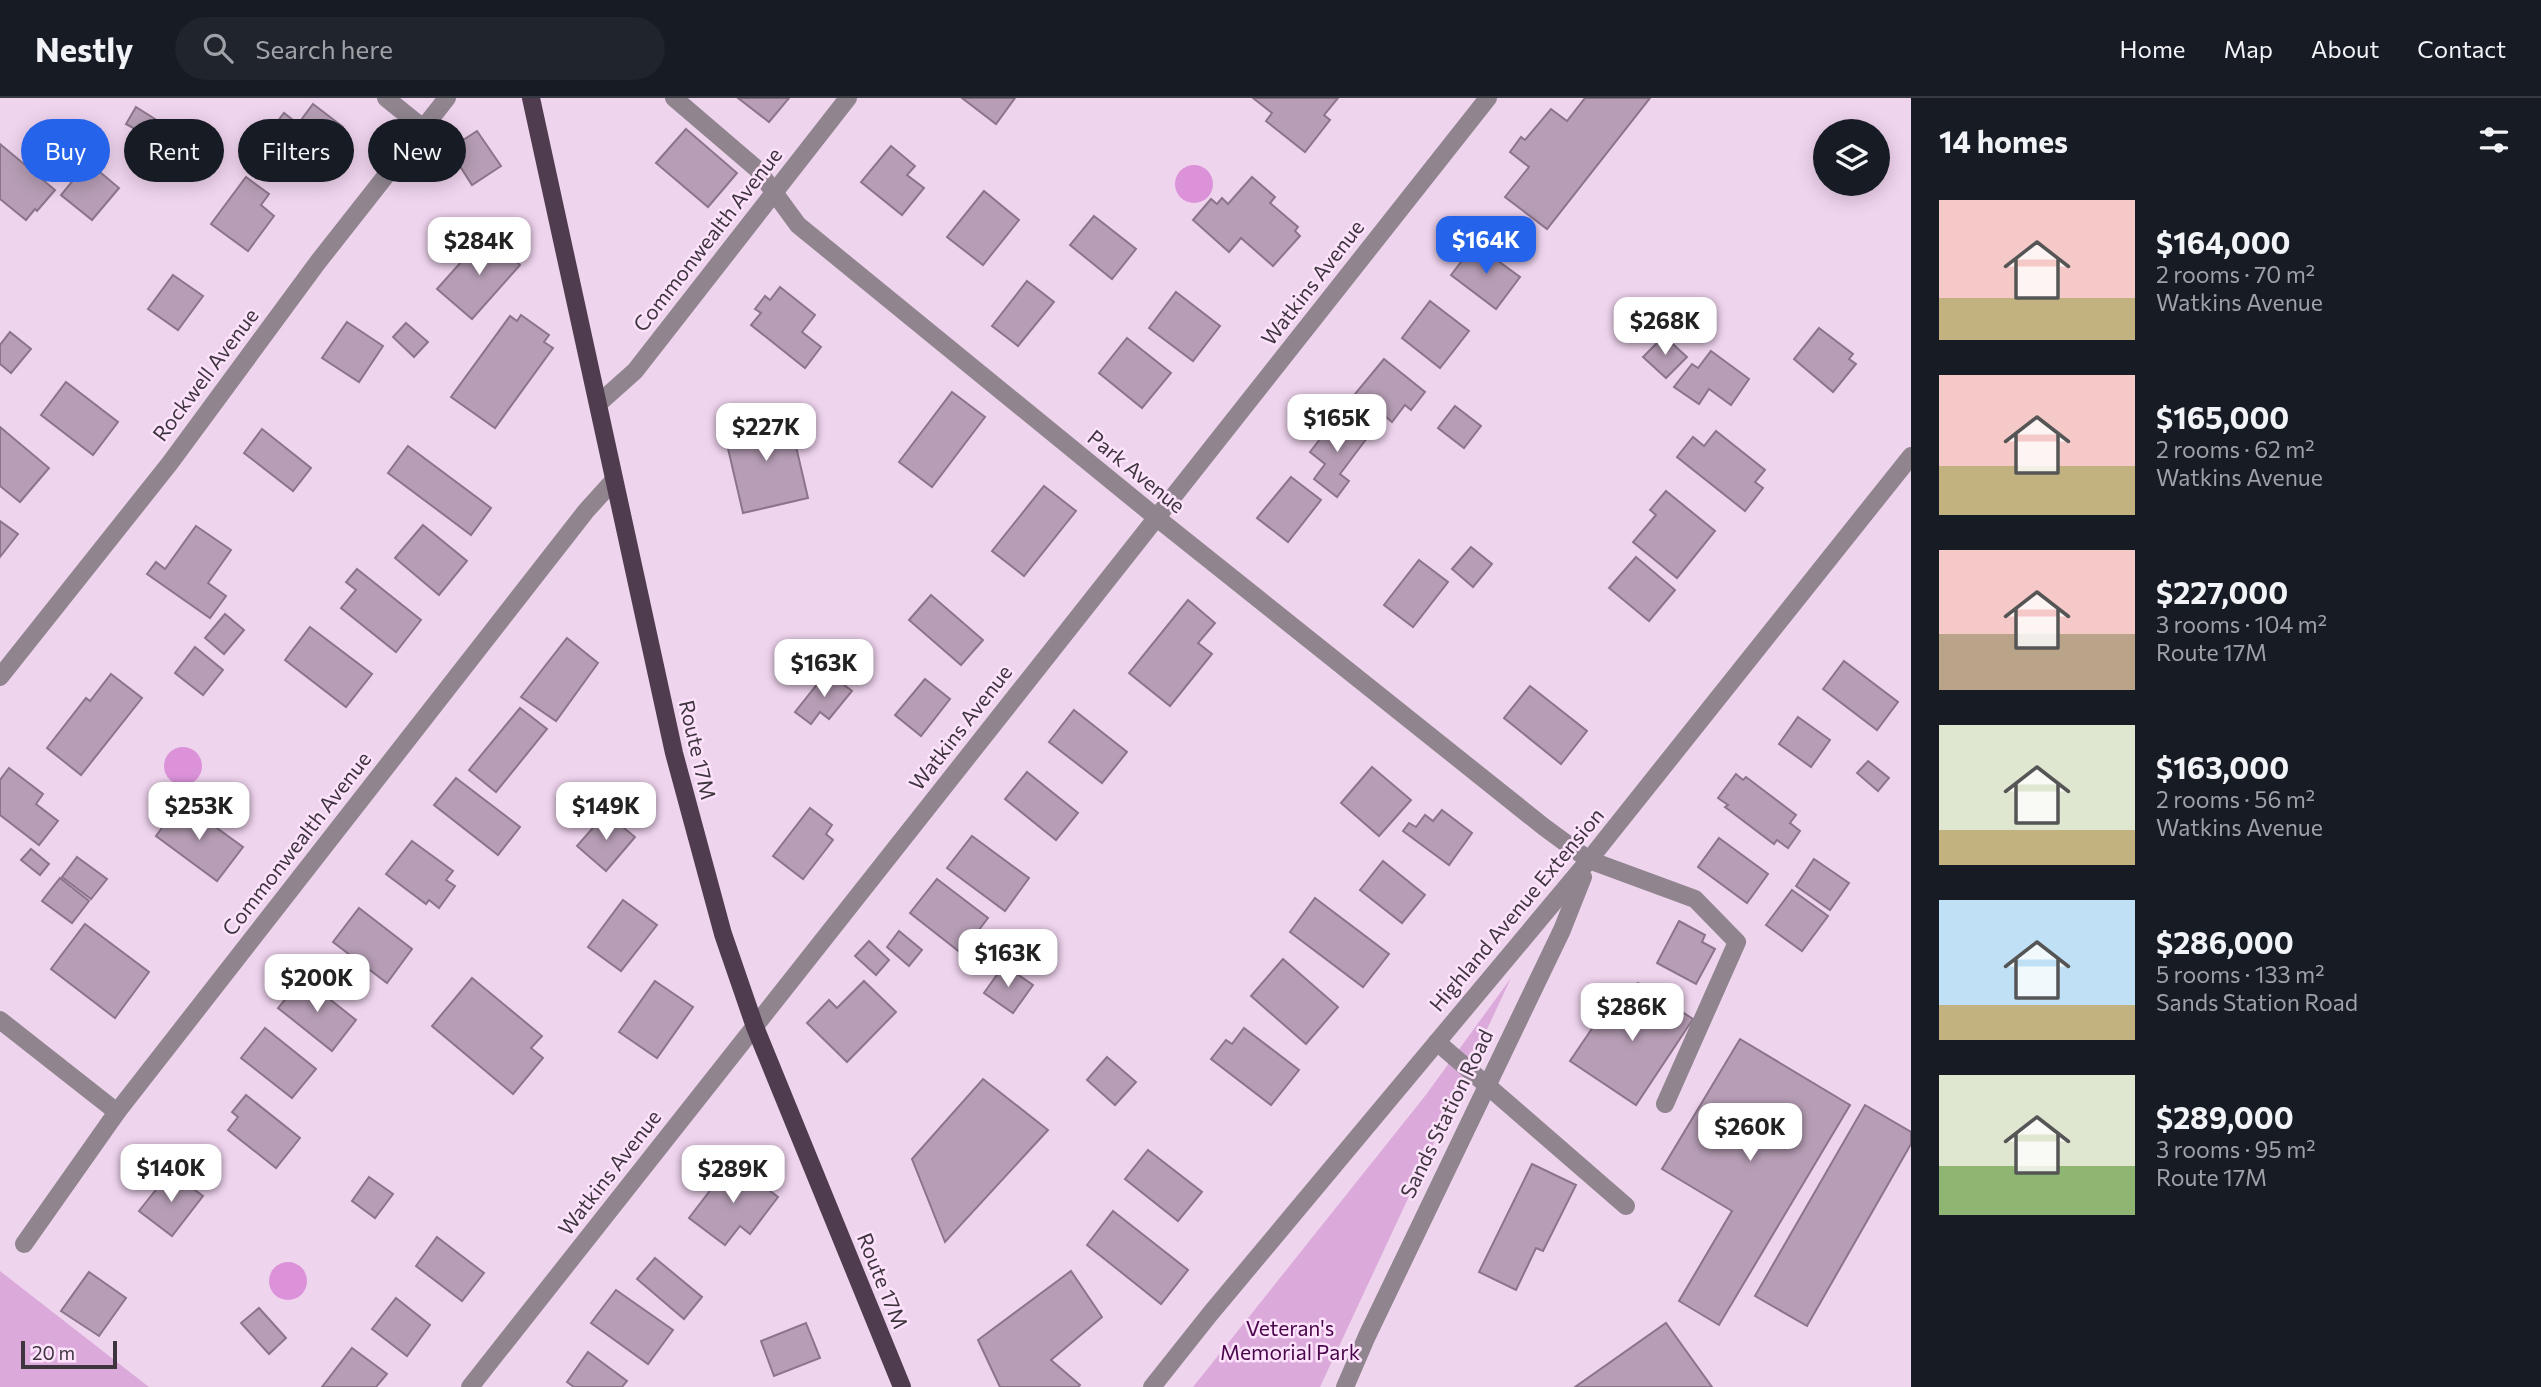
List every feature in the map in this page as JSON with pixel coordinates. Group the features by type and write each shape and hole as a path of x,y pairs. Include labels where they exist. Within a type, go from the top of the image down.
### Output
{"main road":[{"name":"Route 17M","path":"531,98 695,839 723,934 755,1027 902,1387"}],"street":[{"path":"386,98 412,119"},
{"name":"Rockwell Avenue","path":"430,119 447,98"},
{"name":"Park Avenue","path":"674,98 757,169 798,225 1157,518 1544,827 1589,860 1695,899 1737,942 1665,1104"},
{"name":"Commonwealth Avenue","path":"598,404 635,371 848,98"},
{"name":"Watkins Avenue","path":"470,1387 1488,98"},
{"name":"Rockwell Avenue","path":"0,677 170,463 318,262 381,182"},
{"name":"Highland Avenue Extension","path":"1152,1387 1589,860 1911,456"},
{"name":"Commonwealth Avenue","path":"24,1244 117,1112 586,511 614,480"},
{"name":"Sands Station Road","path":"1345,1387 1485,1086 1562,930 1589,860"},
{"path":"0,1020 117,1112"},
{"path":"1437,1042 1626,1206"}],"green space":[{"name":"Veteran's Memorial Park","path":"1511,978 1320,1387 1193,1387 1425,1096"},
{"path":"0,1271 149,1387 0,1387"}],"shaded area":[{"path":"1194,165 1208,170 1213,184 1208,198 1194,203 1180,198 1175,184 1180,170"},
{"path":"183,747 196,753 202,766 196,779 183,785 170,779 164,766 170,753"},
{"path":"288,1262 302,1267 307,1281 302,1295 288,1300 274,1295 269,1281 274,1267"}],"building":[{"path":"738,98 789,98 769,122"},
{"path":"962,98 1015,98 996,124"},
{"path":"1253,98 1338,98 1324,115 1330,120 1305,152 1266,121 1272,113"},
{"path":"1585,98 1650,98 1547,229 1505,197 1529,167 1510,152 1521,137 1525,140 1551,109 1567,121"},
{"path":"313,104 333,119 302,119"},
{"path":"136,107 155,119 129,119"},
{"path":"284,113 292,119 279,119"},
{"path":"686,129 737,173 708,207 656,163"},
{"path":"477,131 501,166 472,185 466,176 466,138"},
{"path":"0,144 21,162 21,182 45,182 55,190 26,220 0,199"},
{"path":"891,146 915,166 907,175 924,188 902,215 861,182"},
{"path":"1252,177 1275,197 1270,203 1298,227 1295,231 1300,236 1273,266 1241,238 1229,252 1193,220 1211,199 1217,204 1222,198 1228,204"},
{"path":"110,180 119,188 92,220 61,195 72,182"},
{"path":"242,182 253,182 269,194 261,205 274,216 248,251 211,224"},
{"path":"984,191 1019,220 983,265 947,237"},
{"path":"1094,216 1136,249 1112,279 1070,245"},
{"path":"486,234 520,265 472,319 437,289"},
{"path":"1475,244 1520,277 1496,309 1451,275"},
{"path":"173,275 203,296 178,330 148,309"},
{"path":"1027,281 1054,302 1018,346 992,326"},
{"path":"780,287 815,315 802,332 821,347 805,368 751,325 761,313 755,309 765,296 770,300"},
{"path":"1176,292 1220,326 1193,361 1149,328"},
{"path":"1430,301 1469,331 1440,368 1402,338"},
{"path":"521,315 549,335 544,342 553,348 495,428 451,397 510,316 517,321"},
{"path":"347,322 383,346 359,382 322,358"},
{"path":"406,323 428,342 414,357 393,337"},
{"path":"1819,328 1853,354 1849,359 1856,364 1833,392 1794,359"},
{"path":"10,332 31,349 11,373 0,364 0,345"},
{"path":"1664,336 1687,357 1666,378 1643,357"},
{"path":"1127,338 1171,373 1142,408 1099,373"},
{"path":"1711,351 1749,379 1731,405 1709,389 1699,404 1674,387 1692,364 1698,368"},
{"path":"1384,359 1425,392 1411,410 1405,405 1392,422 1377,409 1366,423 1345,406"},
{"path":"66,382 118,422 93,455 41,415"},
{"path":"952,392 985,417 932,487 899,462"},
{"path":"1455,406 1481,426 1464,448 1438,428"},
{"path":"788,412 808,498 743,513 723,427"},
{"path":"1338,416 1367,438 1340,474 1349,481 1337,497 1314,479 1325,464 1310,452"},
{"path":"0,427 49,468 20,502 0,486"},
{"path":"262,429 311,468 293,491 244,453"},
{"path":"1716,431 1765,470 1755,482 1763,488 1745,511 1677,457 1693,437 1704,446"},
{"path":"408,446 491,508 471,535 388,473"},
{"path":"1291,477 1321,500 1288,542 1257,518"},
{"path":"1044,486 1076,511 1024,576 992,551"},
{"path":"1666,491 1715,531 1677,578 1633,542 1656,515 1650,510"},
{"path":"0,521 18,534 0,557"},
{"path":"423,525 467,561 439,595 395,558"},
{"path":"196,526 231,550 208,583 226,596 210,618 147,574 156,562 165,569"},
{"path":"1471,547 1492,564 1473,587 1452,569"},
{"path":"1636,557 1675,590 1649,621 1609,588"},
{"path":"1419,560 1448,582 1413,627 1384,605"},
{"path":"357,569 421,620 396,652 341,608 356,590 346,582"},
{"path":"931,595 983,640 961,665 909,620"},
{"path":"1188,600 1215,623 1198,643 1212,654 1170,706 1129,673"},
{"path":"225,614 244,630 224,654 205,638"},
{"path":"310,627 372,674 346,707 285,660"},
{"path":"567,638 598,663 556,721 521,697"},
{"path":"195,647 223,670 203,695 175,673"},
{"path":"1844,661 1898,702 1877,730 1823,689"},
{"path":"827,672 852,691 829,719 820,712 811,724 795,712"},
{"path":"111,674 142,698 81,775 47,748 86,698 90,701"},
{"path":"925,679 950,699 921,736 895,715"},
{"path":"1530,686 1587,731 1561,764 1504,718"},
{"path":"520,708 547,729 496,792 469,770"},
{"path":"1074,710 1127,752 1102,783 1049,742"},
{"path":"1798,717 1830,740 1811,767 1779,744"},
{"path":"1868,761 1889,778 1878,791 1857,773"},
{"path":"1372,767 1411,800 1379,836 1341,803"},
{"path":"9,768 43,794 36,804 58,821 39,845 0,815 0,780"},
{"path":"1027,772 1078,813 1056,840 1005,799"},
{"path":"1736,774 1743,780 1746,777 1796,815 1790,823 1800,831 1788,848 1777,840 1774,844 1725,807 1728,805 1718,798"},
{"path":"456,778 520,827 498,855 434,805"},
{"path":"181,802 243,847 217,881 156,836"},
{"path":"810,808 832,825 826,834 833,840 803,879 773,856"},
{"path":"1442,810 1472,833 1449,865 1403,831 1409,823 1416,827 1425,815 1433,821"},
{"path":"606,813 635,837 606,871 577,846"},
{"path":"972,836 1029,878 1005,911 947,868"},
{"path":"1719,838 1768,874 1747,903 1698,867"},
{"path":"412,841 453,871 446,880 455,886 439,908 429,900 426,904 386,874"},
{"path":"31,849 49,864 40,875 21,860"},
{"path":"77,857 107,879 91,899 62,877"},
{"path":"1814,859 1849,883 1830,910 1796,886"},
{"path":"1383,861 1425,895 1402,923 1360,890"},
{"path":"60,878 89,901 72,923 42,901"},
{"path":"937,879 988,918 961,953 910,913"},
{"path":"1792,890 1828,916 1802,951 1766,925"},
{"path":"1315,898 1389,954 1363,987 1290,932"},
{"path":"623,900 657,925 621,971 588,947"},
{"path":"359,908 412,949 387,983 333,942"},
{"path":"1679,921 1705,935 1702,942 1715,949 1696,984 1657,963"},
{"path":"85,924 149,972 115,1018 51,969"},
{"path":"899,931 922,950 909,966 887,947"},
{"path":"869,941 889,960 876,975 855,956"},
{"path":"1283,959 1338,1007 1306,1044 1251,996"},
{"path":"1004,965 1033,985 1013,1013 984,993"},
{"path":"303,978 356,1020 332,1051 278,1008"},
{"path":"472,978 542,1036 531,1048 543,1058 513,1094 432,1026"},
{"path":"655,981 693,1007 657,1058 619,1032"},
{"path":"864,981 896,1012 847,1062 807,1023 829,1000 837,1008"},
{"path":"1638,983 1693,1019 1636,1105 1570,1061 1606,1008 1616,1015"},
{"path":"265,1028 316,1069 292,1098 241,1058"},
{"path":"1244,1028 1299,1070 1271,1105 1211,1059 1226,1040 1232,1044"},
{"path":"1740,1039 1850,1105 1719,1325 1679,1301 1732,1211 1662,1169"},
{"path":"1107,1057 1136,1082 1115,1105 1087,1080"},
{"path":"983,1079 1048,1130 945,1242 912,1159"},
{"path":"246,1095 300,1138 276,1168 228,1130 238,1117 232,1112"},
{"path":"1865,1105 1911,1132 1911,1144 1807,1326 1755,1296"},
{"path":"1148,1150 1202,1192 1178,1221 1125,1179"},
{"path":"732,1162 778,1197 750,1234 740,1226 725,1245 689,1218"},
{"path":"1532,1164 1576,1185 1543,1251 1536,1248 1516,1290 1479,1272"},
{"path":"170,1172 203,1196 172,1236 139,1211"},
{"path":"369,1177 393,1194 375,1218 352,1201"},
{"path":"1113,1211 1188,1270 1161,1304 1087,1245"},
{"path":"437,1237 484,1273 462,1301 416,1266"},
{"path":"655,1258 702,1297 684,1319 637,1279"},
{"path":"1071,1271 1102,1317 1051,1360 1080,1385 1000,1387 978,1340"},
{"path":"89,1272 126,1298 99,1336 61,1311"},
{"path":"616,1290 673,1330 648,1364 591,1323"},
{"path":"396,1298 430,1325 407,1356 372,1329"},
{"path":"259,1308 286,1338 269,1354 241,1323"},
{"path":"806,1323 820,1358 774,1376 761,1341"},
{"path":"1666,1323 1712,1387 1575,1387"},
{"path":"352,1348 387,1374 376,1387 322,1387"},
{"path":"588,1352 627,1381 622,1387 574,1387 567,1382"}]}
